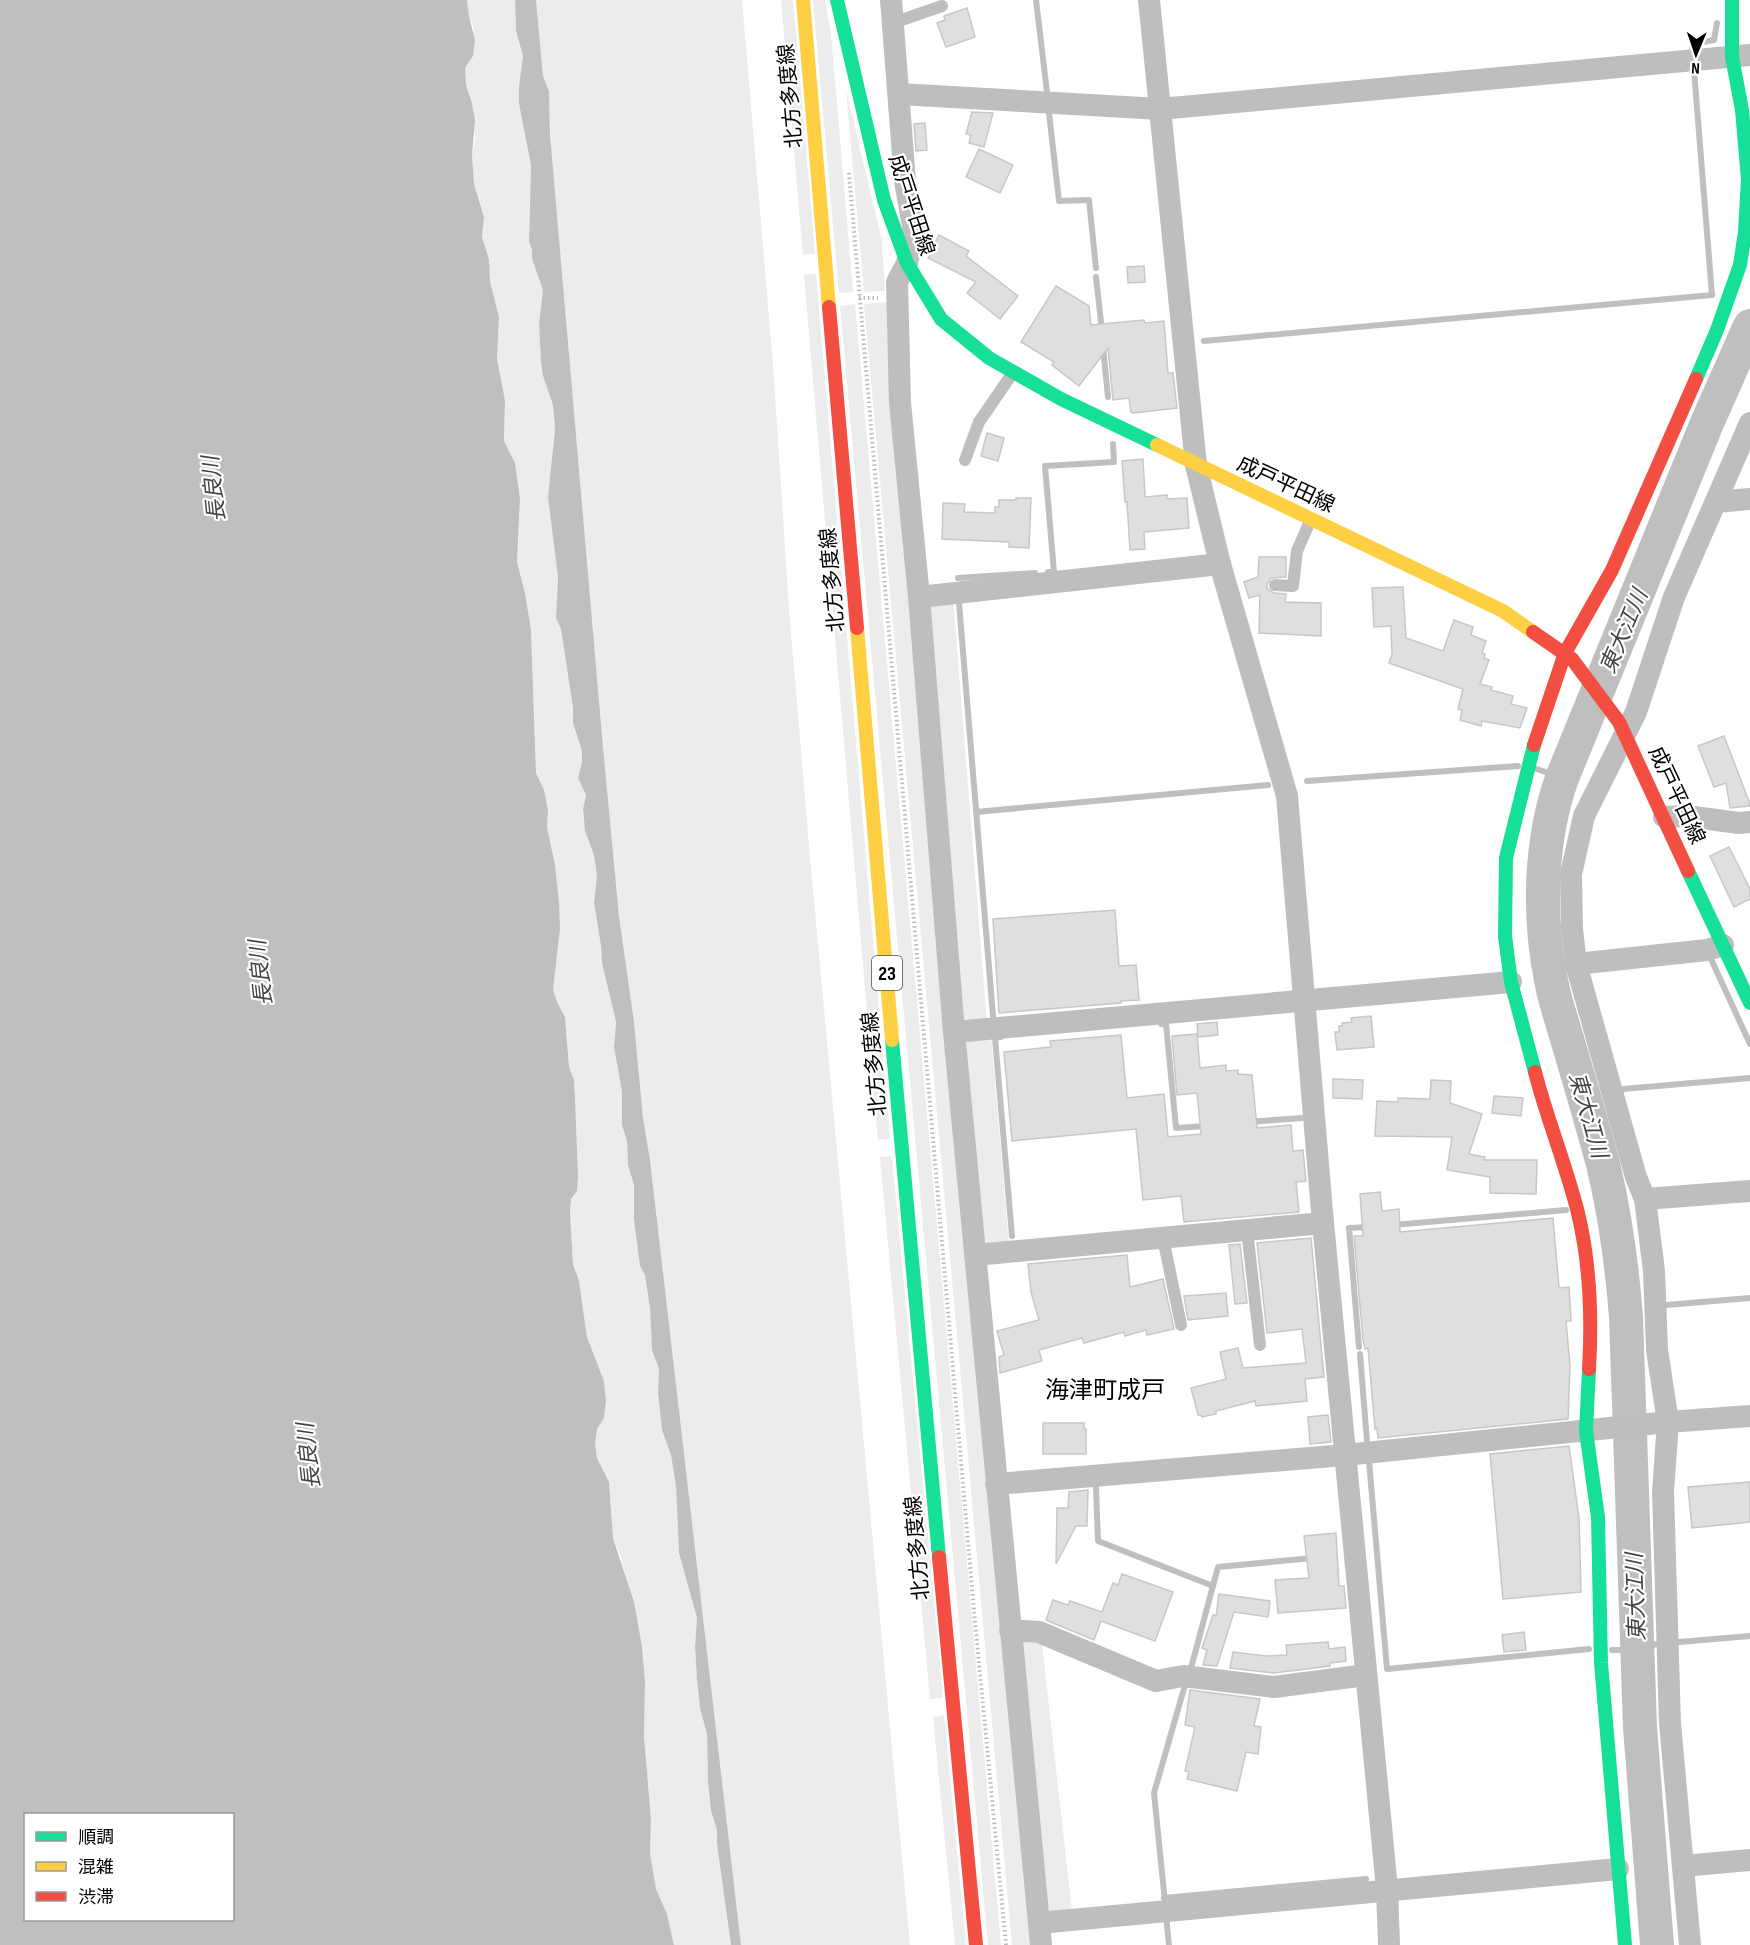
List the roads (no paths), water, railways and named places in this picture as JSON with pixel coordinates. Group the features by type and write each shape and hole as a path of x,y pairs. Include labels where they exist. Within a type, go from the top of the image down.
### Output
{"main road":[{"name":"北方多度線","path":"803,0 911,1258 976,1945"},
{"name":"成戸平田線","path":"837,0 884,200 907,263 941,319 989,358 1061,399 1503,610 1568,656 1622,728 1750,1003"},
{"path":"1625,1945 1601,1663 1598,1517 1591,1430 1591,1332 1585,1250 1578,1213 1538,1084 1511,982 1505,936 1506,858 1536,739 1568,656 1612,570 1717,330 1740,265 1745,232 1748,179 1741,56 1732,0"}],"street":[{"path":"891,0 905,181 914,232 907,263 897,282 900,402 919,597 954,1032 1040,1934 1387,1889 1618,1869"},
{"path":"1149,0 1196,465 1220,564 1287,796 1323,1223 1387,1889 1389,1945"},
{"path":"899,94 1160,109 1741,56"},
{"path":"1690,1945 1670,1723 1654,1271 1645,1198 1636,1177 1576,964 1572,929 1571,874 1584,816 1622,728 1636,712 1674,597 1750,423"},
{"path":"1716,502 1750,499"},
{"path":"919,597 1220,564"},
{"path":"1664,817 1686,816 1739,824 1750,822"},
{"path":"1576,964 1707,950 1723,945"},
{"path":"954,1032 1511,982"},
{"path":"1645,1198 1750,1191"},
{"path":"975,1256 1323,1223"},
{"path":"996,1484 1345,1455 1750,1416"},
{"path":"1010,1630 1039,1632 1156,1681 1183,1676 1274,1687 1366,1675"},
{"path":"1683,1866 1750,1860"}],"lane":[{"path":"893,23 942,6"},
{"path":"965,460 979,422 1013,373"},
{"path":"1275,585 1293,586 1297,551 1311,519"},
{"path":"1246,1230 1260,1345"},
{"path":"1163,1238 1181,1325"}],"water":[{"name":"長良川","path":"0,0 467,0 475,40 473,56 465,68 466,85 475,120 472,155 474,184 484,217 482,237 489,259 490,281 499,317 497,359 505,400 504,441 515,463 520,498 517,562 531,630 536,773 544,790 548,810 547,827 555,865 559,901 560,929 553,990 565,1017 569,1067 574,1080 578,1177 577,1191 571,1199 570,1212 573,1264 579,1281 587,1337 604,1381 606,1401 604,1418 597,1429 595,1443 597,1458 609,1482 613,1538 634,1602 642,1647 645,1682 644,1736 651,1820 650,1853 656,1889 667,1914 674,1945 0,1945"},
{"path":"515,0 536,0 543,76 549,91 550,134 619,916 634,1022 643,1118 650,1160 741,1945 731,1945 717,1830 711,1811 707,1734 700,1708 697,1680 695,1646 697,1618 679,1553 676,1486 671,1455 662,1430 658,1393 659,1369 652,1350 650,1308 645,1275 640,1266 634,1220 634,1185 628,1165 627,1141 622,1125 622,1092 614,1047 616,1022 602,963 594,902 597,876 594,855 585,831 583,809 586,795 578,778 582,751 573,723 573,708 561,629 556,618 558,577 548,497 555,429 553,405 541,363 539,323 543,290 532,259 529,242 531,165 519,104 523,56 516,31"}],"waterway":[{"path":"1036,0 1047,92"},
{"path":"1692,51 1692,44 1714,40 1717,23"},
{"path":"1204,341 1712,295 1694,70"},
{"path":"1049,113 1059,201 1089,200 1096,268"},
{"path":"1096,277 1102,331"},
{"name":"東大江川","path":"1657,1945 1640,1727 1626,1317 1622,1278 1603,1164 1552,987 1544,929 1543,878 1549,827 1562,778 1707,423 1750,326"},
{"path":"1103,347 1108,397"},
{"path":"1048,572 1054,572 1045,466 1114,462 1113,444"},
{"path":"958,578 1035,573"},
{"path":"959,603 993,1016"},
{"path":"1307,781 1518,766"},
{"path":"1537,769 1562,778"},
{"path":"976,812 1268,785"},
{"path":"1711,959 1750,1044"},
{"path":"1161,1024 1166,1023 1176,1128 1208,1126"},
{"path":"1001,1037 995,1038 1012,1236"},
{"path":"1623,1089 1750,1078"},
{"path":"1248,1122 1302,1118"},
{"path":"1393,1225 1566,1210"},
{"path":"1359,1347 1349,1228 1368,1227"},
{"path":"1666,1305 1750,1298"},
{"path":"1360,1354 1367,1441"},
{"path":"1369,1461 1387,1669 1589,1649"},
{"path":"1096,1487 1098,1541 1213,1586"},
{"path":"1191,1668 1218,1567 1313,1558"},
{"path":"1679,1642 1750,1636"},
{"path":"1637,1646 1661,1644"},
{"path":"1612,1650 1637,1650"},
{"path":"1165,1902 1154,1793 1185,1685"},
{"path":"1164,1898 1366,1879"},
{"path":"1166,1916 1169,1945"}],"district":[{"name":"海津町成戸","path":"1105,1390"}]}
